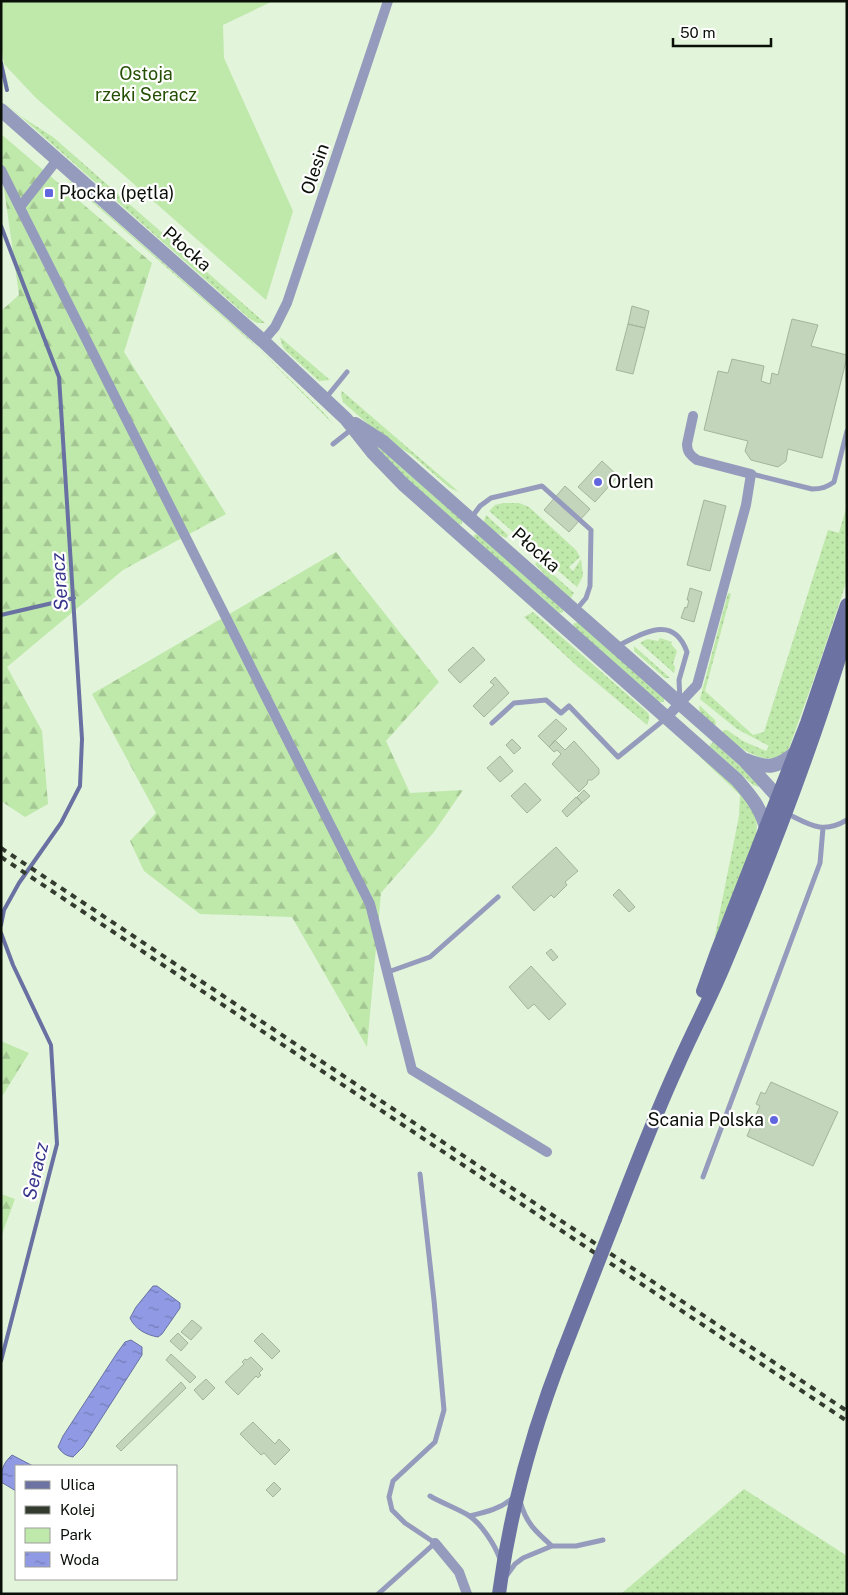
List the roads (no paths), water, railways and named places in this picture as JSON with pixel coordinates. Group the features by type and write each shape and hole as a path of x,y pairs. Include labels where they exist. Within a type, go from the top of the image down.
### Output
{"main road":[{"path":"500,1589 518,1494 547,1392 642,1149 677,1067 725,964 780,805 795,753 847,605"},
{"path":"677,1067 717,952 766,828 780,805 817,728 847,633"}],"street":[{"name":"Olesin","path":"263,341 275,327 287,303 388,1"},
{"name":"Płocka","path":"1,110 263,341 351,424 373,453 403,484 737,780 761,811 766,828"},
{"path":"20,207 57,160"},
{"path":"1,170 370,904 412,1070 547,1152"},
{"path":"667,717 697,685 746,505 751,474 697,460 690,454 687,444 694,416"},
{"name":"Płocka","path":"351,424 384,442 616,646 744,760 780,805"},
{"path":"462,537 471,518"},
{"path":"562,626 576,611"},
{"name":"Płocka","path":"744,760 759,765 772,766 784,762 795,753"},
{"name":"Płocka","path":"737,780 780,805"},
{"path":"435,1543 459,1572 466,1594"}],"lane":[{"path":"324,399 346,372"},
{"path":"333,444 351,424"},
{"path":"751,474 812,489 827,487 834,482 847,430"},
{"path":"471,518 480,506 491,498 542,486 591,530 590,586 586,598 576,611"},
{"path":"616,646 646,632 661,629 673,631 681,636 688,652 679,680 680,703"},
{"path":"492,723 514,703 546,700 561,713 569,706 618,757 667,717"},
{"path":"780,805 813,826 823,828 834,826 847,820"},
{"path":"703,1177 820,863 823,828"},
{"path":"388,972 430,957 498,897"},
{"path":"378,1594 435,1543 405,1523 392,1510 389,1497 393,1481 435,1442 444,1410 420,1174"},
{"path":"469,1516 505,1505 518,1494 524,1515 530,1526 552,1546"},
{"path":"430,1496 469,1516 490,1538 496,1548 503,1569"},
{"path":"500,1589 515,1564 523,1558 552,1546 576,1546 603,1540"}],"water":[{"path":"153,1286 157,1286 180,1303 180,1308 158,1337 141,1331 130,1318 136,1307"},
{"path":"131,1340 142,1347 142,1355 83,1447 73,1457 66,1455 58,1447 63,1436 117,1353 125,1342"},
{"path":"12,1455 31,1465 15,1465 15,1490 1,1482 1,1474 6,1461"}],"waterway":[{"name":"Seracz","path":"1,63 7,90"},
{"name":"Seracz","path":"1,226 59,377 82,739 80,786 61,823 19,883 4,910 1,925"},
{"path":"1,615 74,598"},
{"name":"Seracz","path":"1,933 13,965 51,1045 57,1144 1,1361"}],"railway":[{"path":"1,848 847,1411"},
{"path":"1,857 847,1421"}],"place":[{"name":"Płocka (pętla)","path":"49,193"},
{"name":"Orlen","path":"598,482"},
{"name":"Scania Polska","path":"774,1120"}],"park label":[{"name":"Ostoja rzeki Seracz","path":"146,84"}]}
